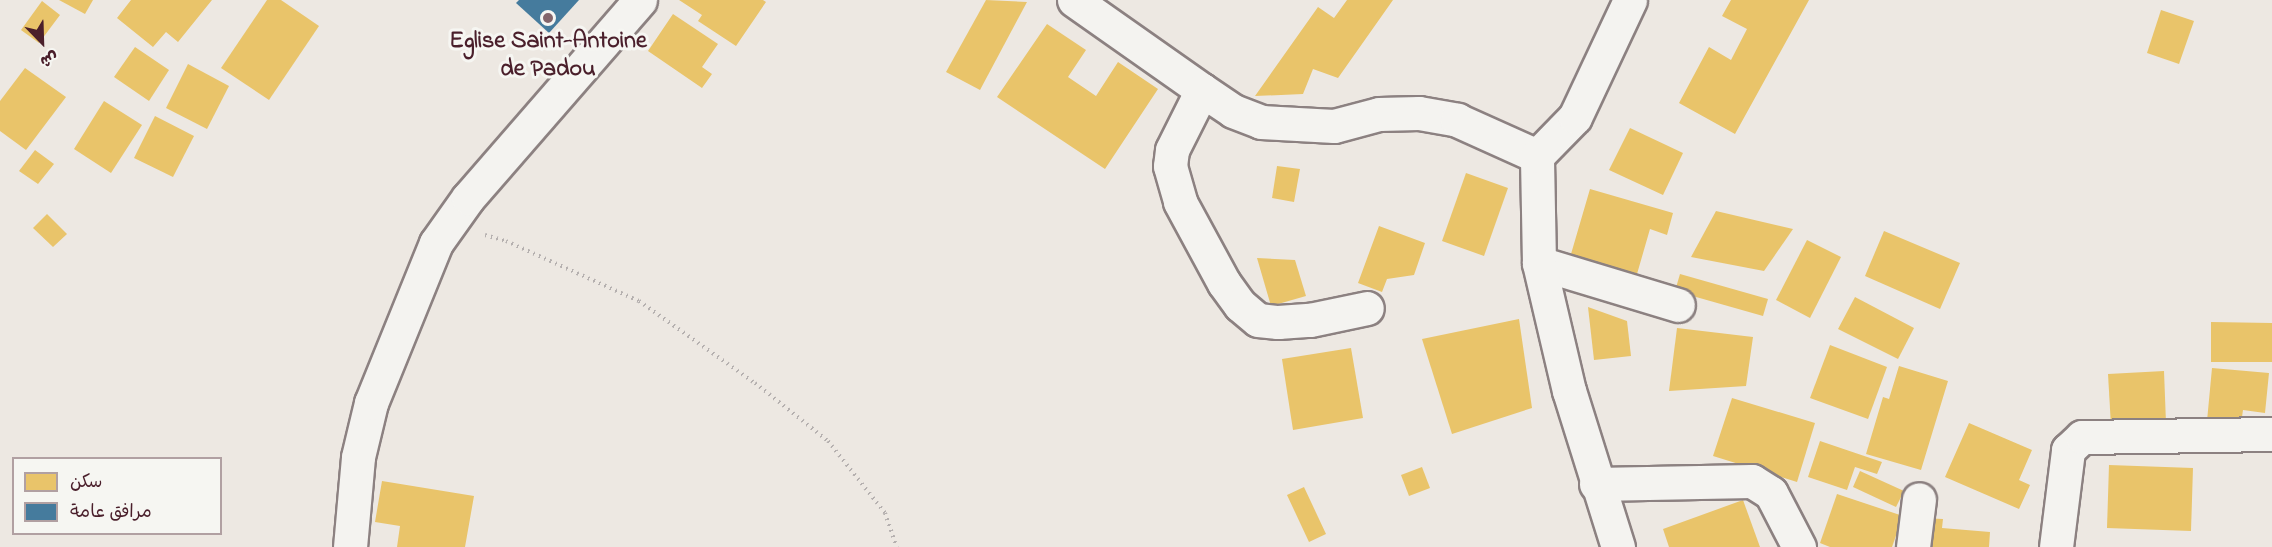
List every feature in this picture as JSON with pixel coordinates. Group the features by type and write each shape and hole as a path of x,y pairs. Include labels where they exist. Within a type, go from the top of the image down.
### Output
{"street":[{"path":"350,547 358,457 371,404 419,283 449,226 468,198 640,0"},
{"path":"1074,0 1233,111 1261,122 1295,126 1334,126 1379,114 1419,113 1457,120 1537,156"},
{"path":"1618,547 1596,484 1539,263 1537,156 1575,117 1630,0"},
{"path":"1202,90 1172,150 1170,166 1180,202 1229,291 1258,320 1310,320 1367,308"},
{"path":"1539,263 1678,305"},
{"path":"2056,547 2068,450 2082,437 2272,434"},
{"path":"1596,484 1752,481 1771,493 1799,547"},
{"path":"1913,547 1919,499"}],"path":[{"path":"449,226 507,241 639,301 755,383 828,441 885,513 897,547"}],"building: سكن":[{"path":"59,0 93,0 85,14"},
{"path":"131,0 212,0 178,42 166,32 153,47 117,18"},
{"path":"267,0 281,0 319,26 269,100 221,68"},
{"path":"679,0 763,0 766,2 736,46 698,21 702,15"},
{"path":"986,0 1027,2 980,90 946,72"},
{"path":"1347,0 1393,0 1338,78 1313,69 1303,94 1255,96 1318,7 1334,18"},
{"path":"1731,0 1809,0 1735,134 1679,103 1709,47 1731,60 1747,29 1722,16"},
{"path":"42,1 60,15 39,43 21,30"},
{"path":"2161,10 2194,21 2179,64 2147,53"},
{"path":"673,14 718,44 702,67 712,74 702,88 648,51"},
{"path":"1047,24 1086,50 1068,77 1096,96 1118,62 1158,89 1105,169 997,97"},
{"path":"135,47 169,70 149,101 114,77"},
{"path":"188,64 229,86 207,129 166,108"},
{"path":"25,68 66,97 26,150 0,131 0,101"},
{"path":"104,101 142,125 111,173 74,149"},
{"path":"155,116 194,136 173,177 134,158"},
{"path":"1630,128 1683,153 1663,195 1609,170"},
{"path":"35,150 54,164 38,184 19,171"},
{"path":"1277,166 1300,169 1294,202 1272,198"},
{"path":"1466,173 1508,188 1484,256 1442,241"},
{"path":"1590,189 1673,213 1667,235 1650,229 1637,274 1571,254"},
{"path":"1716,211 1793,229 1764,271 1691,257"},
{"path":"47,214 67,234 53,247 33,228"},
{"path":"1379,226 1425,243 1414,275 1387,279 1382,292 1358,283"},
{"path":"1884,231 1960,263 1940,309 1865,276"},
{"path":"1807,240 1841,257 1810,318 1776,300"},
{"path":"1257,258 1295,260 1306,296 1271,306"},
{"path":"1680,274 1768,299 1763,316 1675,291"},
{"path":"1855,297 1914,328 1898,359 1838,329"},
{"path":"1588,307 1627,321 1631,356 1594,360"},
{"path":"1519,319 1532,408 1452,434 1422,339"},
{"path":"2211,322 2272,323 2272,362 2211,362"},
{"path":"1677,328 1753,337 1746,386 1669,391"},
{"path":"1830,345 1887,367 1868,419 1810,398"},
{"path":"1351,348 1363,418 1293,430 1282,359"},
{"path":"1899,366 1948,381 1921,470 1866,454 1883,397 1889,399"},
{"path":"2212,368 2269,373 2265,413 2243,410 2241,424 2207,421"},
{"path":"2164,371 2166,423 2111,426 2108,374"},
{"path":"1732,398 1815,423 1797,482 1713,456"},
{"path":"1969,423 2032,450 2019,480 2030,485 2019,509 1945,477"},
{"path":"1820,441 1882,462 1877,474 1855,467 1847,490 1808,477"},
{"path":"2109,465 2193,468 2191,531 2107,528"},
{"path":"1422,467 1430,488 1409,496 1401,475"},
{"path":"1860,471 1904,491 1896,507 1853,487"},
{"path":"382,481 474,496 465,547 397,547 400,526 375,522"},
{"path":"1304,487 1326,534 1309,542 1287,495"},
{"path":"1837,494 1903,516 1892,547 1830,547 1820,543"},
{"path":"1743,500 1760,547 1669,547 1663,529"},
{"path":"1921,518 1943,519 1942,528 1990,532 1989,547 1919,547"}],"building: مرافق عامة":[{"name":"Eglise Saint-Antoine de Padou","path":"519,0 579,0 549,33 516,3"}],"place":[{"name":"Eglise Saint-Antoine de Padou","path":"548,18"}]}
